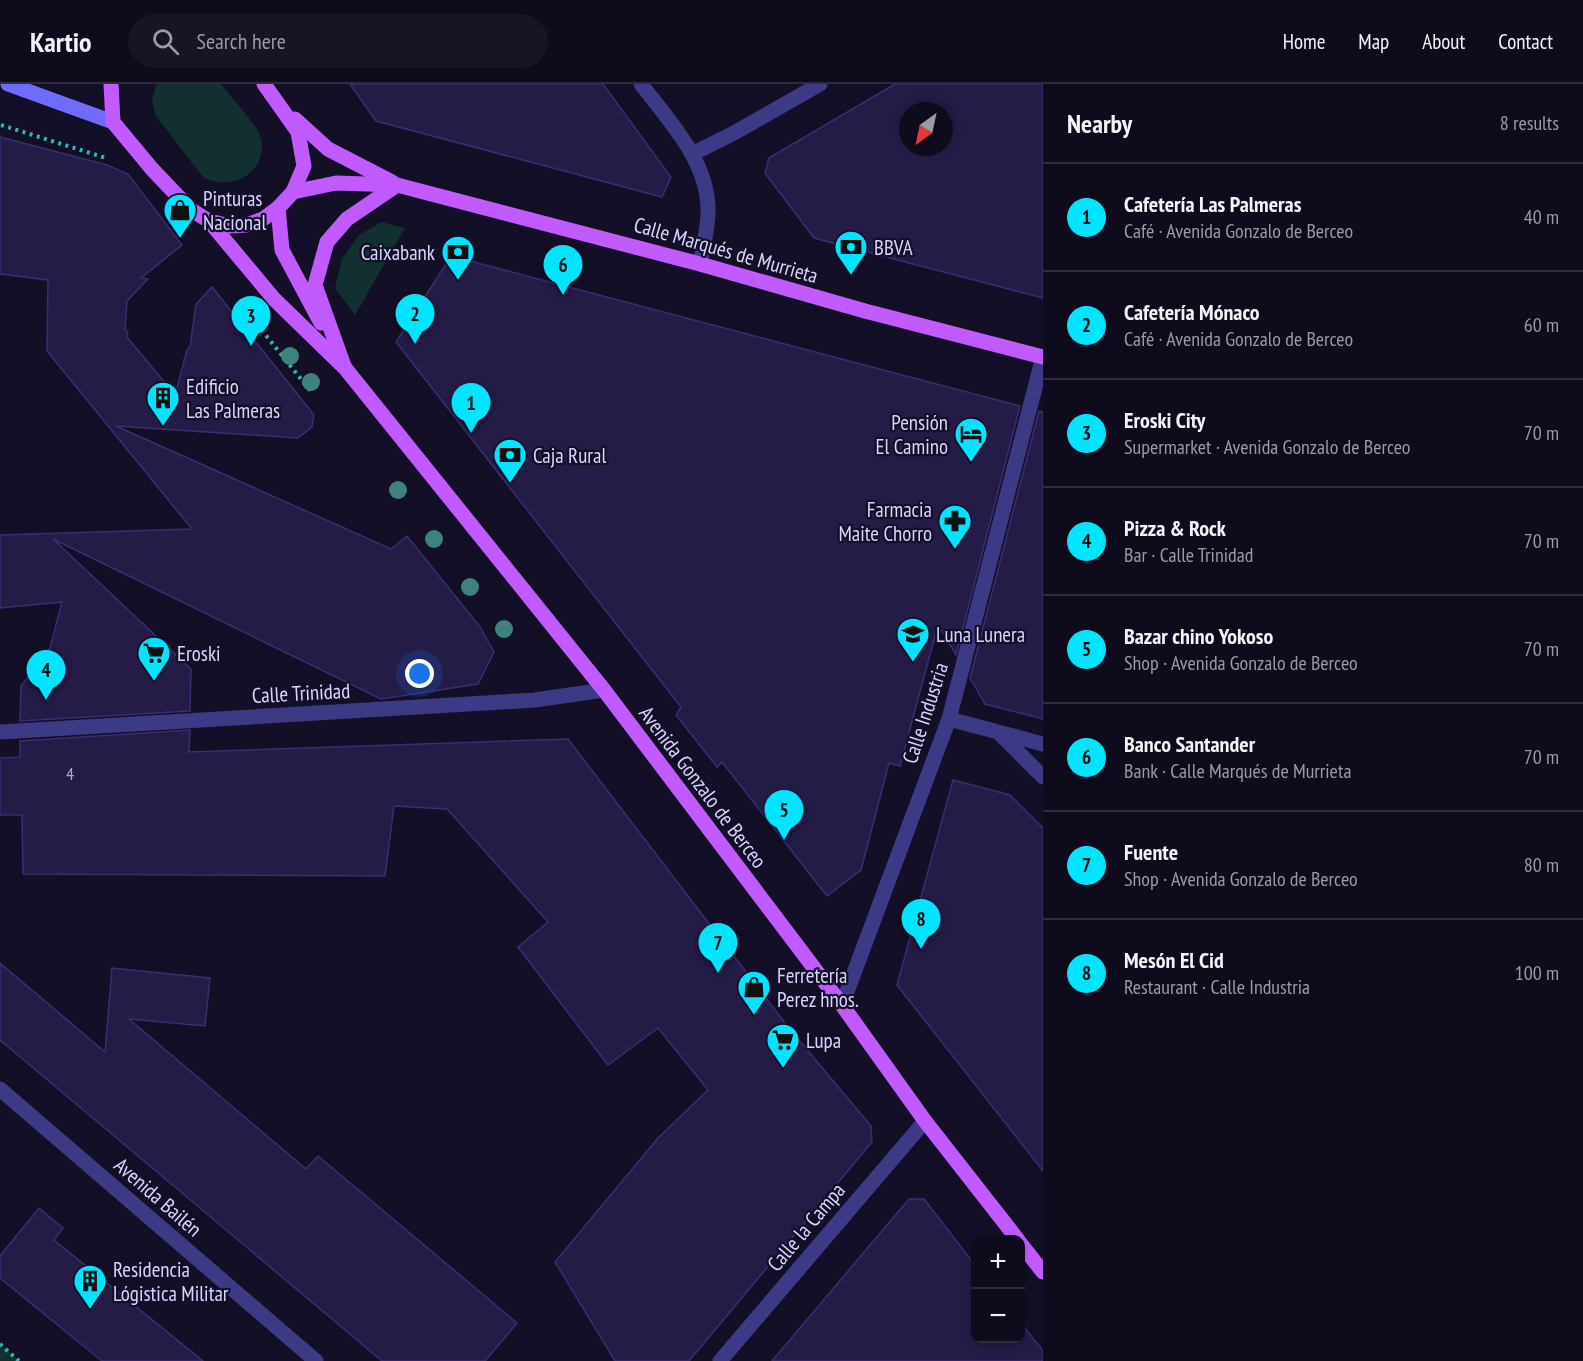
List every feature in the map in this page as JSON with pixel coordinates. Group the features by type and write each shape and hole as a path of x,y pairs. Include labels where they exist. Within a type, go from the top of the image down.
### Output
{"main road":[{"path":"11,84 113,122 152,169 190,209 209,221 230,225 247,225 263,219 278,208 293,192 304,166 298,132 264,84"},
{"path":"111,84 113,122"},
{"name":"Calle Marqués de Murrieta","path":"279,105 328,149 398,185 1043,357"},
{"name":"Calle Marqués de Murrieta","path":"293,192 336,183 398,185"},
{"name":"Avenida Gonzalo de Berceo","path":"345,368 315,285 327,242 347,219 398,185"},
{"name":"Avenida Gonzalo de Berceo","path":"278,208 282,250 345,368"},
{"name":"Avenida Gonzalo de Berceo","path":"209,221 274,299 345,368 604,690 842,1005 925,1121 1014,1235"},
{"name":"Avenida Gonzalo de Berceo","path":"1025,1249 1043,1272"}],"street":[{"path":"641,84 692,154 703,175 708,209 700,264"},
{"path":"692,154 820,84"},
{"name":"Calle Industria","path":"842,1005 949,719 1043,357"},
{"name":"Calle Trinidad","path":"0,732 535,700 604,690"},
{"path":"949,719 1043,744"},
{"path":"997,730 1043,777"},
{"name":"Avenida Bailén","path":"0,1089 316,1361"},
{"name":"Calle la Campa","path":"720,1361 925,1121"}],"path":[{"path":"1,125 108,159"},
{"path":"250,316 313,394"},
{"path":"0,1344 19,1361"}],"green space":[{"path":"156,84 221,84 259,133 262,145 261,157 256,167 238,180 215,182 203,177 156,116 152,101"},
{"path":"381,222 405,228 355,315 335,288 342,259 359,235"},
{"path":"0,1344 20,1361 0,1361"}],"building":[{"path":"350,84 603,84 671,177 662,197 376,121"},
{"path":"895,84 1043,84 1043,298 814,238 765,173 769,158"},
{"name":"Edificio Las Palmeras","path":"0,137 107,165 128,174 182,245 141,278 148,279 127,301 125,329 128,333 127,337 175,395 187,350 190,347 196,304 212,287 314,415 312,427 298,438 116,426 391,549 407,536 480,627 494,652 478,684 381,699 53,539 191,669 190,711 20,721 21,686 50,648 62,602 0,608 0,535 192,529 47,351 48,280 0,274"},
{"path":"451,256 1020,406 956,655 938,625 900,766 889,763 861,870 827,896 722,762 717,767 676,715 681,707 396,342"},
{"path":"1039,411 1043,412 1043,719 985,704 970,678"},
{"path":"190,730 189,752 568,739 788,1027 871,1126 872,1142 689,1361 615,1361 555,1262 658,1138 708,1090 658,1028 608,1065 518,947 548,922 447,809 394,806 385,876 23,874 22,815 0,815 0,758 20,757 20,741"},
{"path":"953,780 1010,795 1043,828 1043,1171 897,985"},
{"path":"0,963 105,1052 112,968 210,978 205,1026 129,1019 306,1169 318,1156 517,1323 485,1361 382,1361 0,1040"},
{"path":"909,1199 924,1199 971,1260 971,1343 1025,1343 1025,1328 1043,1351 1043,1361 772,1361"},
{"name":"Residencia Lógistica Militar","path":"39,1208 63,1228 54,1240 203,1361 102,1361 0,1278 0,1256"}],"place":[{"name":"Pinturas Nacional","path":"180,239"},
{"name":"BBVA","path":"851,276"},
{"name":"Caixabank","path":"458,281"},
{"name":"Banco Santander","path":"563,295"},
{"name":"Cafetería Mónaco","path":"415,344"},
{"name":"Eroski City","path":"251,346"},
{"name":"Edificio Las Palmeras","path":"163,427"},
{"name":"Cafetería Las Palmeras","path":"471,433"},
{"name":"Pensión El Camino","path":"971,463"},
{"name":"Caja Rural","path":"510,484"},
{"name":"Farmacia Maite Chorro","path":"955,550"},
{"name":"Luna Lunera","path":"913,663"},
{"name":"Eroski","path":"154,682"},
{"name":"Pizza & Rock","path":"46,700"},
{"name":"Bazar chino Yokoso","path":"784,840"},
{"name":"Mesón El Cid","path":"921,949"},
{"name":"Fuente","path":"718,973"},
{"name":"Ferretería Perez hnos.","path":"754,1016"},
{"name":"Lupa","path":"783,1069"},
{"name":"Residencia Lógistica Militar","path":"90,1310"}]}
